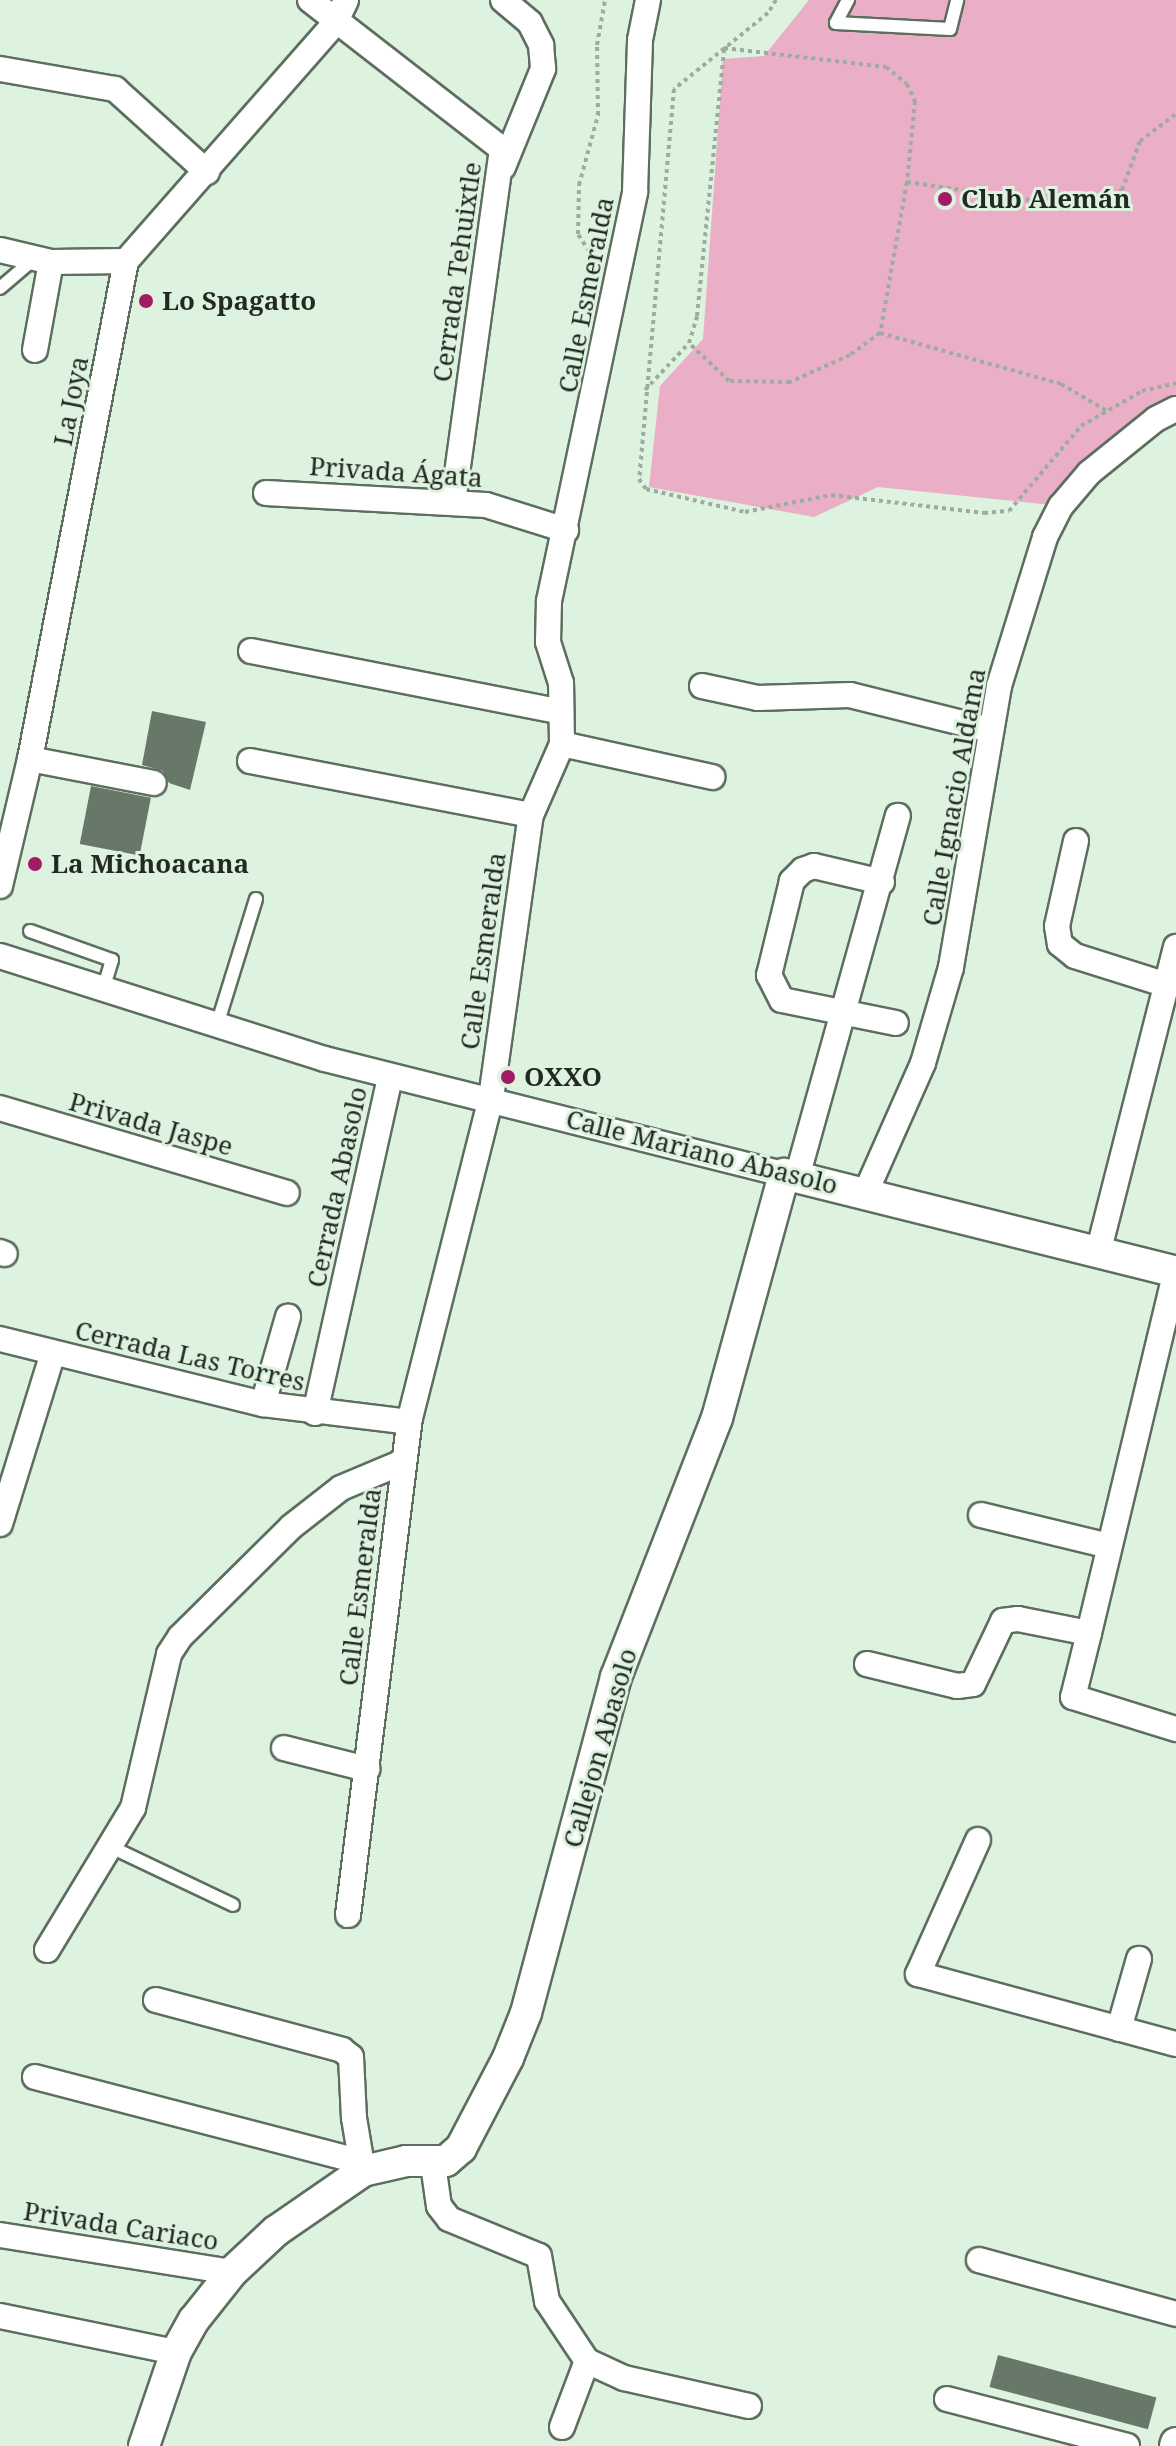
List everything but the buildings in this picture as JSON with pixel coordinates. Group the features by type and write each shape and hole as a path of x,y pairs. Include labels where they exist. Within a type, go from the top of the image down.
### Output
{"street":[{"name":"Cerrada Tehuixtle","path":"310,0 335,23 490,135 502,149 502,170 453,501"},
{"path":"0,250 44,260 126,261 335,23 346,0"},
{"path":"502,170 543,69 541,45 530,23 503,0"},
{"name":"Calle Esmeralda","path":"348,1915 409,1422 491,1098 531,815 562,744 561,683 548,628 549,601 616,295 635,192 640,40 648,0"},
{"path":"0,69 115,89 207,172"},
{"path":"35,350 44,260"},
{"name":"La Joya","path":"0,886 30,759 126,261"},
{"name":"Calle Ignacio Aldama","path":"865,1194 923,1063 951,967 984,797 990,730 1032,572 1061,506 1120,445 1176,409"},
{"name":"Privada Ágata","path":"266,493 453,501 513,512 566,530"},
{"path":"251,651 561,712"},
{"path":"702,686 758,698 850,695 990,730"},
{"path":"562,744 712,777"},
{"path":"30,759 154,783"},
{"path":"250,761 531,815"},
{"path":"790,1175 845,1015 898,816"},
{"path":"1076,841 1057,926 1060,944 1075,956 1167,985"},
{"path":"882,882 814,866 792,881 769,975 773,990 782,1000 896,1023"},
{"path":"1098,1253 1176,947"},
{"name":"Calle Mariano Abasolo","path":"0,956 390,1077 491,1098 1176,1272"},
{"name":"Cerrada Abasolo","path":"340,1309 390,1077"},
{"name":"Privada Jaspe","path":"0,1108 287,1193"},
{"name":"Callejon Abasolo","path":"433,2164 461,2148 526,2013 616,1677 717,1418 790,1175"},
{"path":"1176,1272 1073,1697 1176,1729"},
{"name":"Cerrada Las Torres","path":"315,1413 340,1309"},
{"path":"263,1404 288,1317"},
{"name":"Cerrada Las Torres","path":"0,1339 263,1404 315,1413 409,1422"},
{"path":"0,1524 53,1353"},
{"path":"47,1950 133,1808 169,1654 180,1637 316,1507 341,1488 403,1462"},
{"path":"981,1515 1109,1546"},
{"path":"867,1664 957,1686 973,1684 983,1672 995,1632 1003,1621 1018,1619 1089,1633"},
{"path":"284,1748 367,1769"},
{"path":"978,1840 918,1974 1176,2044"},
{"path":"1119,2029 1139,1959"},
{"path":"156,2000 342,2050 353,2068 354,2118 363,2167"},
{"path":"35,2077 363,2167 406,2161 433,2164 439,2206 449,2219 539,2256 547,2301 587,2361 624,2378 749,2406"},
{"path":"144,2446 176,2352 194,2320 232,2272 276,2231 363,2167"},
{"name":"Privada Cariaco","path":"0,2235 232,2272"},
{"path":"979,2260 1176,2314"},
{"path":"0,2316 176,2352"},
{"path":"562,2427 587,2361"},
{"path":"947,2399 1127,2446"}],"lane":[{"path":"848,0 836,23 950,29 957,0"},
{"path":"0,288 44,260"},
{"path":"217,1025 256,899"},
{"path":"30,931 112,960 103,989"},
{"path":"111,1847 233,1905"}],"path":[{"path":"605,0 597,45 598,115 579,185 578,234 616,295"},
{"path":"776,0 674,89 645,390 639,479 646,489 745,512 831,495 984,513 1009,511 1081,426 1142,391 1176,383"},
{"path":"689,343 729,381 790,382 850,355 880,333 907,182 915,101 907,84 886,67 724,48"},
{"path":"645,390 689,343 724,48"},
{"path":"907,182 1036,201 1098,203 1122,190 1140,141 1176,114"},
{"path":"880,333 1061,384 1107,411"}],"shaded area":[{"name":"Club Alemán","path":"809,0 1176,0 1176,409 1061,506 878,487 814,517 649,487 660,386 703,339 723,59 764,56"}],"place":[{"name":"Club Alemán","path":"945,199"},
{"name":"Lo Spagatto","path":"146,301"},
{"name":"La Michoacana","path":"35,864"},
{"name":"OXXO","path":"508,1077"}]}
